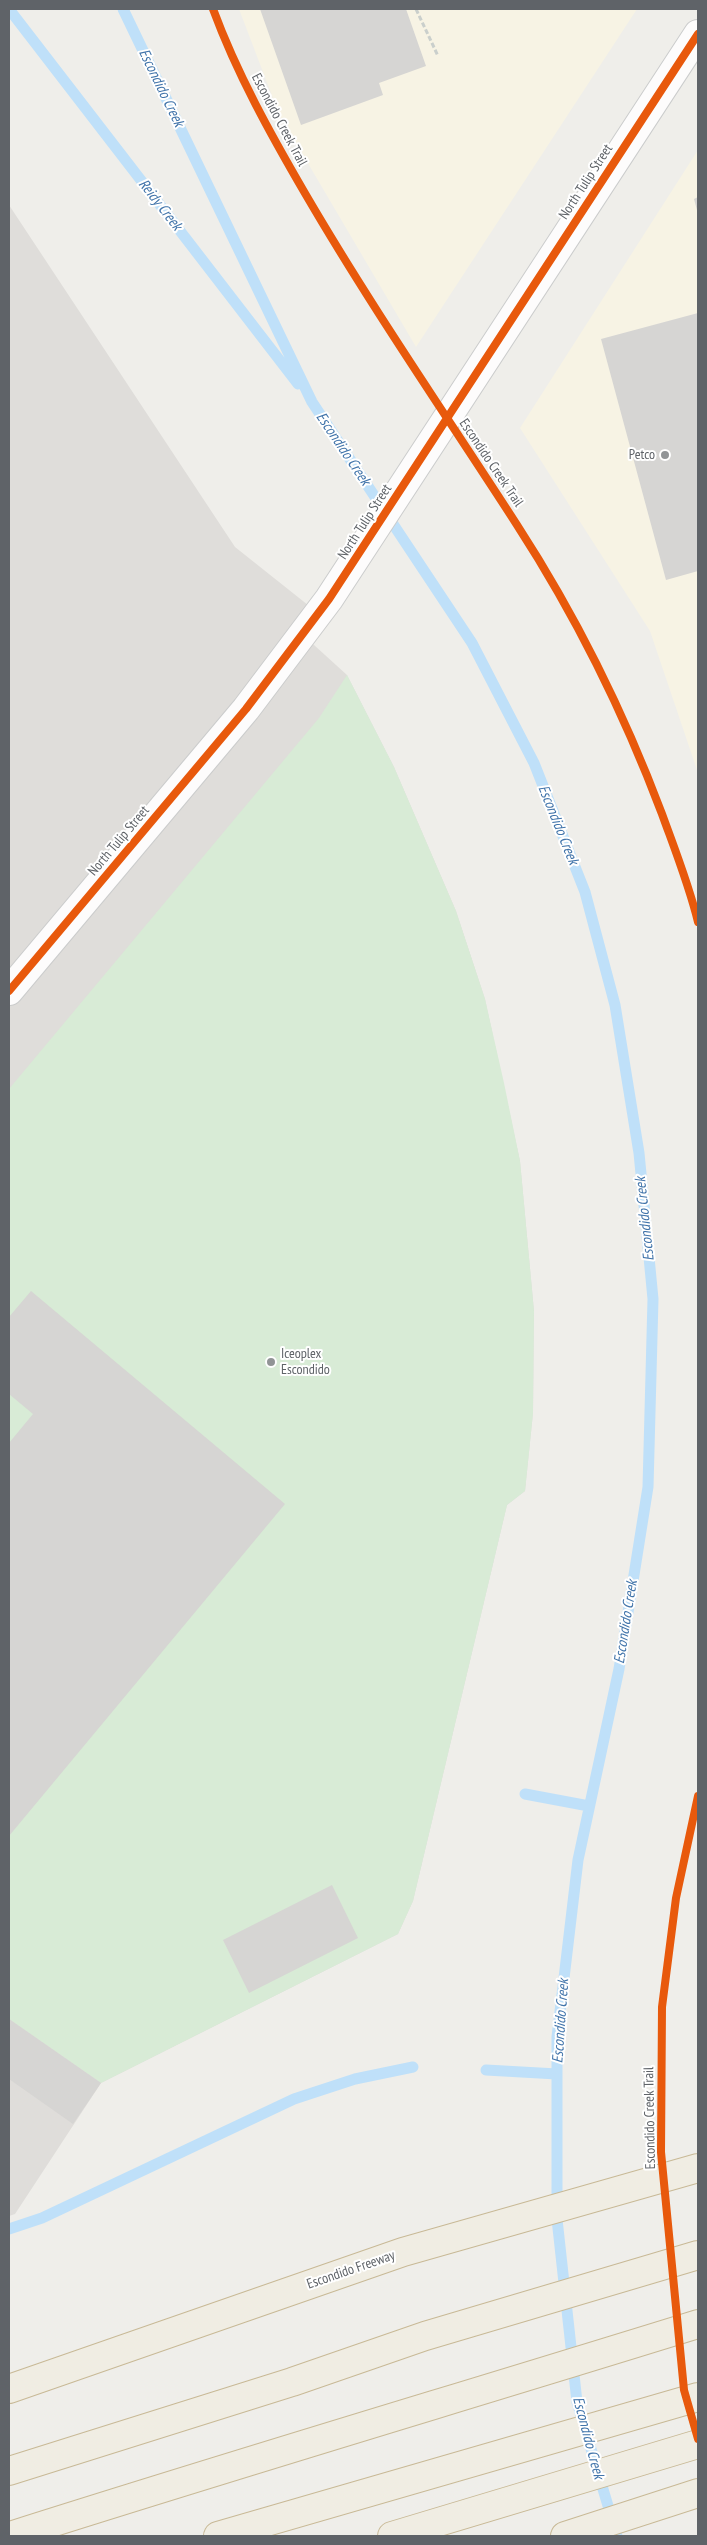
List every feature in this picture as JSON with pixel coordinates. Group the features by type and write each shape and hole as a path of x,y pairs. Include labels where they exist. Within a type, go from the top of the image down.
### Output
{"highway":[{"name":"Escondido Freeway","path":"9,2389 402,2252 696,2168"},
{"path":"9,2471 292,2382 425,2336 698,2255"},
{"path":"10,2536 259,2457 336,2436 698,2324"},
{"path":"218,2536 698,2397"},
{"path":"392,2536 698,2444"},
{"path":"565,2536 698,2493"}],"street":[{"name":"North Tulip Street","path":"9,991 246,709 329,599 440,430 508,322 698,34"}],"path":[{"path":"416,9 438,56"}],"shaded area":[{"path":"239,9 637,9 416,347 279,114"},
{"path":"698,150 698,773 650,631 520,428"},
{"name":"Iceoplex Escondido","path":"9,205 235,547 318,613 303,635 347,675 394,767 456,911 485,999 520,1161 534,1311 533,1413 525,1491 507,1505 413,1901 398,1934 101,2083 15,2214 9,2216"}],"green space":[{"name":"Iceoplex Escondido","path":"347,675 394,767 456,911 485,999 504,1083 520,1161 534,1311 533,1413 525,1491 507,1505 413,1901 398,1934 101,2083 9,2019 9,1089 319,718"}],"building":[{"path":"260,9 406,9 426,66 379,83 383,95 301,125"},
{"path":"698,197 698,214 694,199"},
{"name":"Petco","path":"698,313 698,571 666,580 601,339"},
{"path":"31,1291 285,1504 9,1836 9,1443 33,1414 9,1394 9,1317"},
{"path":"332,1885 358,1938 249,1993 223,1940"},
{"path":"9,2019 101,2083 73,2124 9,2079"}],"waterway":[{"name":"Reidy Creek","path":"9,9 298,384"},
{"name":"Escondido Creek","path":"123,9 312,402 472,643 534,763 585,892 615,1005 639,1153 653,1299 648,1487 619,1669 578,1860 557,2037 557,2219 577,2402 617,2536"},
{"path":"525,1794 589,1806"},
{"path":"9,2229 42,2218 294,2099 355,2079 413,2067"},
{"path":"486,2070 557,2074"}],"cycle path":[{"name":"Escondido Creek Trail","path":"213,9 255,104 306,195 383,320 539,559 579,630 632,739 662,814 698,922"},
{"path":"9,991 246,709 329,599 698,34"},
{"name":"Escondido Creek Trail","path":"698,1796 676,1898 662,2007 661,2152 684,2390 698,2439"}],"place":[{"name":"Petco","path":"665,455"},
{"name":"Iceoplex Escondido","path":"271,1362"}]}
